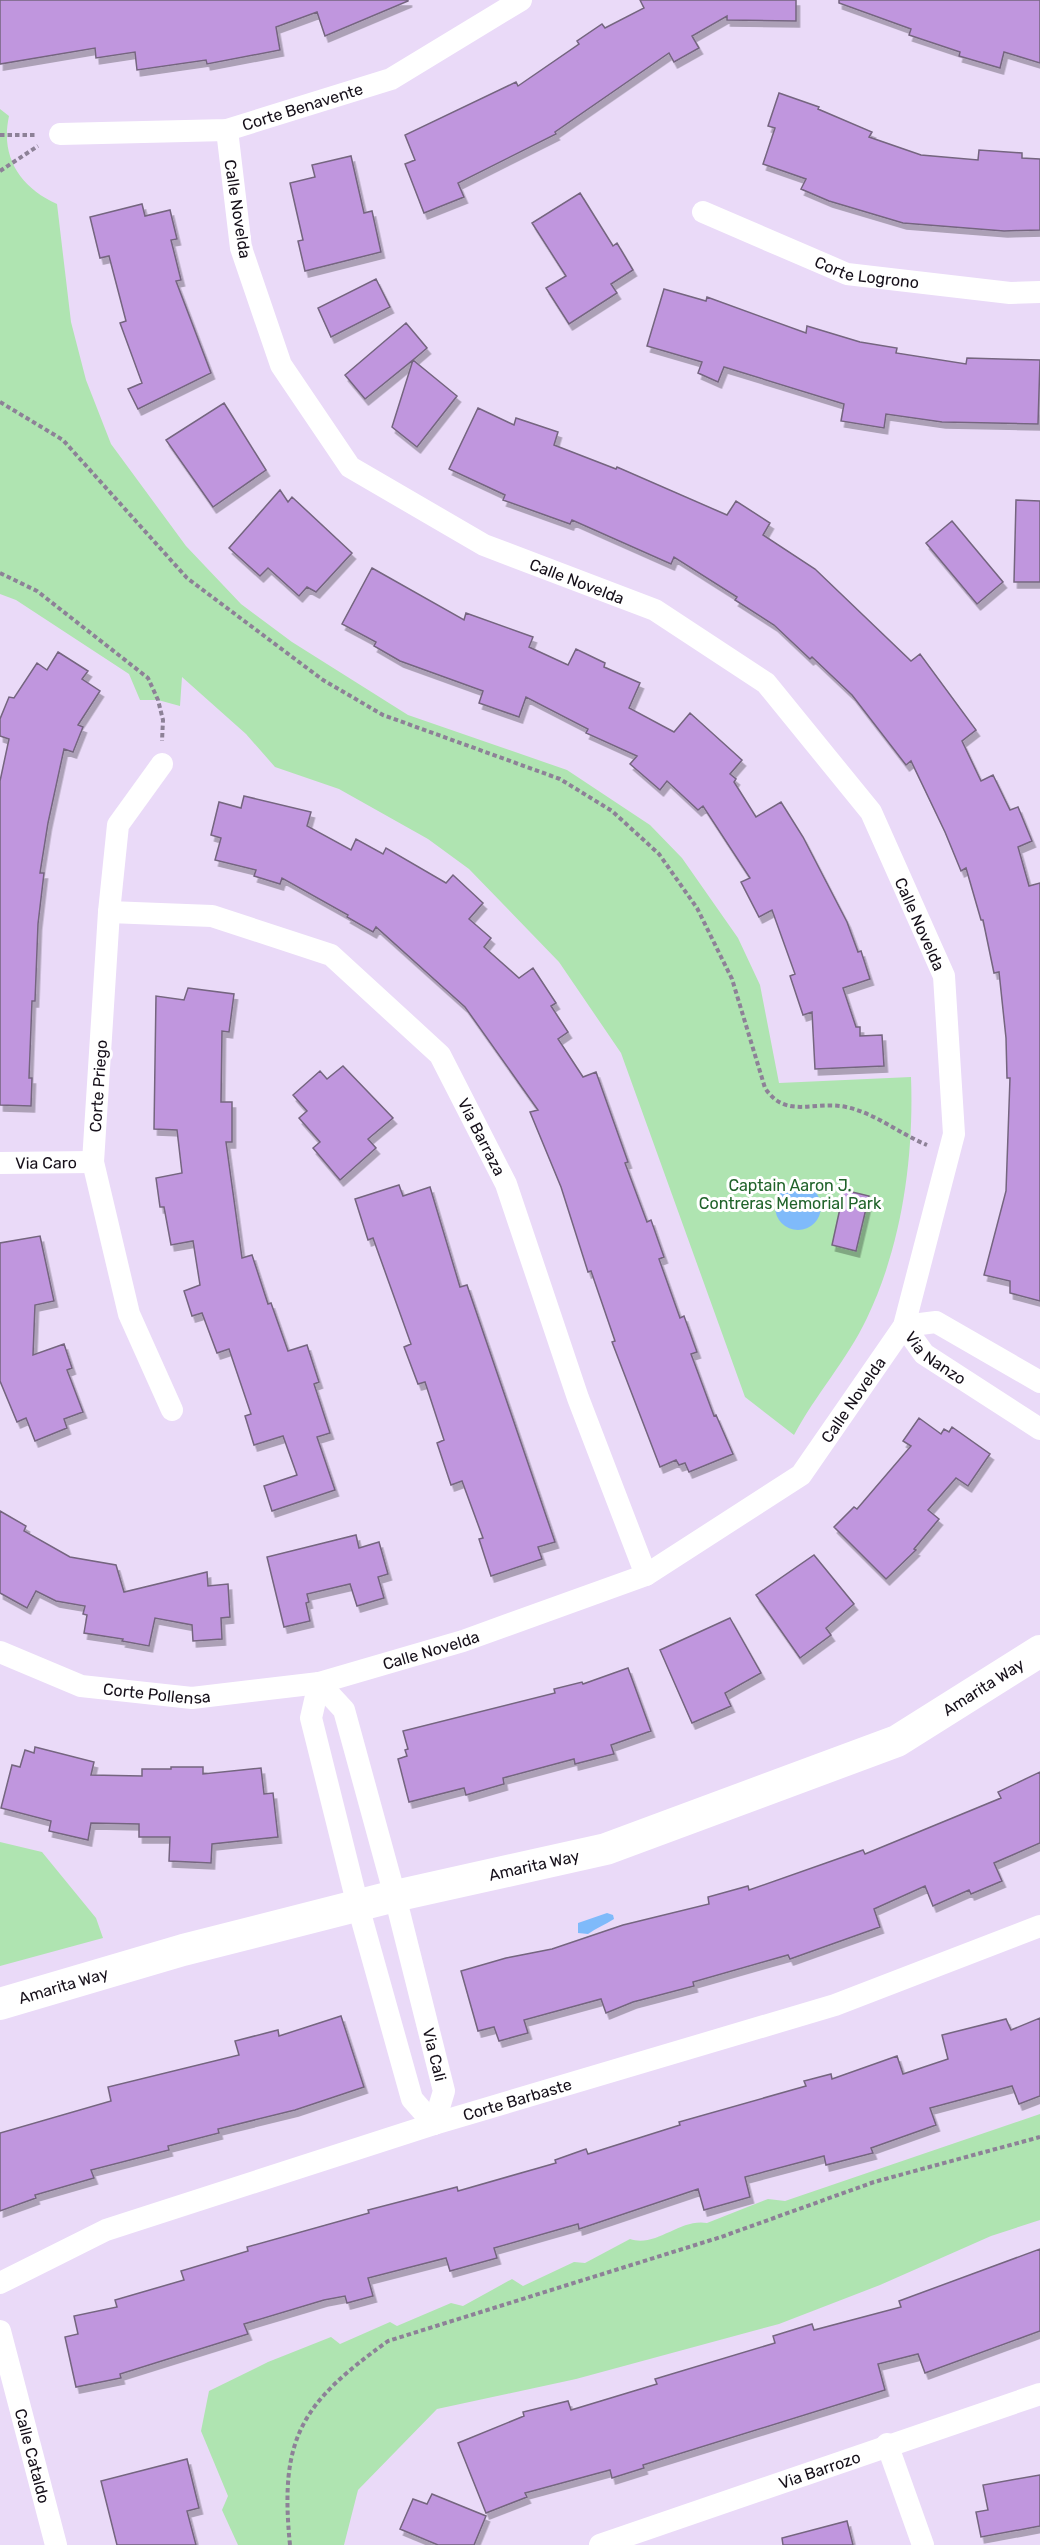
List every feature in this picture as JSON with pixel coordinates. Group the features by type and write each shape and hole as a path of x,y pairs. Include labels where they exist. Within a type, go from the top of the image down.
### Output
{"street":[{"name":"Corte Benavente","path":"60,134 226,130 392,79 521,0"},
{"name":"Calle Novelda","path":"226,130 241,248 281,365 350,467 484,545 655,610 766,683 871,812 944,976 954,1134 904,1326 801,1475 646,1575 464,1641 319,1683"},
{"name":"Corte Logrono","path":"703,212 847,274 1011,293 1040,292"},
{"name":"Corte Priego","path":"162,764 118,825 109,912 93,1162 129,1314 172,1410"},
{"name":"Via Barraza","path":"109,912 212,915 331,955 440,1055 506,1184 578,1398 646,1575"},
{"name":"Via Caro","path":"0,1163 93,1162"},
{"name":"Via Nanzo","path":"1040,1382 936,1322 904,1326 924,1354 1040,1429"},
{"name":"Amarita Way","path":"0,2004 183,1950 395,1896 606,1849 897,1741 1040,1651"},
{"name":"Corte Pollensa","path":"0,1652 81,1686 192,1698 319,1683"},
{"name":"Via Cali","path":"319,1683 344,1710 395,1896 444,2091 434,2124"},
{"name":"Via Cali","path":"319,1683 311,1718 358,1906 412,2098 434,2124"},
{"name":"Corte Barbaste","path":"0,2283 106,2230 434,2124 835,2005 1040,1926"},
{"name":"Calle Cataldo","path":"0,2331 56,2545"},
{"name":"Via Barrozo","path":"600,2545 887,2444 1040,2394"},
{"path":"887,2444 923,2545"}],"path":[{"path":"0,135 60,134"},
{"path":"0,171 60,134"},
{"path":"0,402 63,440 187,578 323,680 383,715 560,779 612,811 644,839 659,854 697,908 732,979 765,1088 774,1101 789,1106 845,1106 871,1116 899,1134 949,1154"},
{"path":"0,573 37,591 148,678 158,700 163,720 162,764"},
{"path":"290,2545 287,2511 288,2466 300,2427 322,2395 354,2366 388,2341 721,2237 874,2182 1040,2137"}],"green space":[{"name":"Captain Aaron J. Contreras Memorial Park","path":"0,109 9,116 8,145 10,157 16,169 33,189 57,204 71,322 86,380 111,444 186,546 241,604 292,642 408,715 567,770 650,825 682,858 738,938 760,985 779,1083 911,1077 908,1169 889,1261 879,1290 859,1333 794,1435 745,1397 621,1053 559,962 469,869 428,839 339,789 275,767 246,734 182,677 180,706 158,700 140,700 129,674 16,600 0,594"},
{"path":"0,1842 42,1852 96,1918 103,1938 0,1966"},
{"path":"1040,2114 1040,2220 991,2236 880,2285 779,2324 576,2379 437,2409 358,2490 344,2545 238,2545 222,2510 228,2496 201,2431 209,2391 268,2362 331,2337 340,2344 390,2322 397,2326 451,2303 463,2306 512,2279 523,2286 574,2262 585,2263 630,2239 649,2240 687,2225 707,2223 768,2199 785,2201"}],"water":[{"path":"798,1184 814,1191 821,1207 814,1223 798,1230 782,1223 775,1207 782,1191"},
{"path":"607,1913 613,1915 614,1919 588,1934 578,1933 578,1923"}],"building":[{"path":"0,0 408,1 325,36 317,12 276,27 280,50 207,64 206,60 137,70 135,52 96,58 95,48 0,64"},
{"path":"640,0 796,0 796,21 727,20 727,16 692,36 699,48 674,62 669,53 555,132 556,134 458,183 464,197 424,213 405,164 415,160 405,135 516,82 518,86 579,44 577,41 602,24 605,28 644,8"},
{"path":"839,0 1040,0 1040,63 1004,52 1000,68 959,56 960,52 909,35 911,29 839,3"},
{"path":"779,93 819,107 818,109 872,132 869,137 921,155 978,160 979,150 1022,153 1022,158 1040,159 1040,230 1004,231 903,223 829,201 801,189 806,179 763,164 775,128 768,126"},
{"path":"351,156 364,213 372,211 381,252 305,271 298,241 303,240 290,183 315,177 312,165"},
{"path":"580,193 613,246 617,243 633,270 611,284 617,293 569,324 546,288 566,276 532,223"},
{"path":"142,204 145,216 170,210 177,239 171,240 181,280 176,281 211,373 138,409 128,389 142,383 120,323 126,321 109,256 100,258 90,217"},
{"path":"376,279 390,307 331,337 318,308"},
{"path":"664,289 706,301 707,297 806,333 807,326 860,342 897,348 896,353 966,364 967,358 1040,360 1038,424 942,422 886,414 884,428 841,421 844,404 724,367 718,382 698,373 702,362 647,346"},
{"path":"406,323 427,348 365,399 345,375"},
{"path":"413,360 457,396 417,447 392,427"},
{"path":"224,403 266,470 213,507 166,440"},
{"path":"478,408 514,425 516,418 558,432 554,445 616,469 617,467 727,515 736,501 770,523 763,535 815,569 911,661 920,654 976,730 962,741 981,781 993,775 1010,810 1018,807 1032,841 1018,847 1029,886 1040,883 1040,1301 1010,1293 1010,1281 984,1275 1006,1191 1010,1078 1007,1078 1006,1038 999,972 994,973 983,920 981,920 966,868 961,871 911,761 906,765 852,695 812,657 810,659 774,625 735,600 737,597 674,557 671,564 572,520 570,524 503,500 505,495 449,469"},
{"path":"280,490 288,502 292,497 352,553 316,592 307,587 299,596 268,568 260,576 229,548"},
{"path":"1016,500 1040,501 1040,582 1014,582"},
{"path":"952,521 1003,582 977,604 926,543"},
{"path":"372,568 464,620 466,613 533,637 529,647 568,665 576,649 605,663 604,667 640,683 629,708 674,732 690,713 742,760 730,774 736,779 734,782 756,817 781,802 803,837 847,922 858,952 861,951 870,979 843,988 856,1027 860,1027 860,1036 882,1035 884,1066 815,1069 812,1012 803,1015 790,976 795,974 772,910 759,917 741,882 750,878 703,806 698,810 667,781 660,790 630,764 637,756 586,733 588,729 526,697 519,717 479,703 483,691 400,661 374,646 376,642 342,624"},
{"path":"58,652 88,671 82,679 100,691 78,725 83,727 73,752 64,749 48,823 40,873 44,873 38,924 35,1001 32,1001 29,1078 32,1078 31,1106 0,1105 0,781 9,739 0,736 0,719 9,697 14,698 37,663 47,670"},
{"path":"244,796 311,812 307,826 351,850 356,839 383,854 386,848 446,883 453,875 483,903 469,919 491,938 484,947 519,978 533,968 556,1003 551,1006 568,1032 558,1039 583,1077 596,1072 628,1162 625,1163 647,1222 651,1220 664,1257 659,1259 680,1318 684,1316 697,1352 691,1354 714,1416 716,1415 733,1454 689,1472 685,1463 679,1465 676,1460 660,1467 612,1342 615,1341 591,1271 588,1272 561,1187 530,1112 538,1110 465,1007 376,927 373,932 347,917 348,915 282,878 280,884 254,876 256,870 215,860 221,838 211,835 219,802 241,808"},
{"path":"188,988 234,994 229,1032 222,1031 221,1102 232,1102 232,1142 226,1142 242,1258 252,1255 268,1304 271,1303 288,1351 307,1345 319,1382 314,1384 330,1433 317,1437 335,1490 272,1511 264,1486 297,1475 283,1436 254,1445 245,1416 251,1414 229,1349 217,1353 202,1313 192,1316 184,1291 200,1285 193,1241 171,1245 164,1207 160,1207 156,1178 182,1173 177,1130 154,1129 156,996 184,1000"},
{"path":"343,1066 393,1118 368,1139 376,1148 340,1180 313,1148 320,1142 299,1118 307,1111 293,1095 320,1071 327,1079"},
{"path":"399,1185 403,1196 430,1187 460,1287 467,1285 555,1542 538,1547 542,1559 491,1576 479,1539 483,1538 462,1481 451,1485 437,1443 444,1440 425,1382 418,1384 404,1347 411,1344 373,1238 368,1240 355,1199"},
{"path":"844,1190 869,1196 856,1251 832,1245"},
{"path":"40,1236 54,1301 35,1305 33,1355 64,1344 72,1368 67,1370 83,1412 64,1419 67,1428 35,1441 26,1418 17,1422 0,1381 0,1243"},
{"path":"919,1418 941,1434 944,1429 949,1432 952,1427 990,1454 968,1486 956,1478 928,1510 939,1519 914,1549 916,1550 886,1579 834,1527 854,1507 857,1509 911,1446 903,1441"},
{"path":"0,1511 26,1526 24,1531 70,1557 116,1565 124,1592 207,1572 208,1586 228,1584 230,1617 221,1618 222,1639 193,1641 192,1625 155,1618 149,1646 122,1641 123,1639 84,1633 87,1615 83,1614 85,1606 56,1601 36,1591 27,1608 0,1593"},
{"path":"356,1535 359,1548 379,1542 388,1574 378,1577 384,1598 357,1606 350,1584 307,1594 309,1602 306,1603 310,1621 284,1627 267,1557"},
{"path":"814,1555 854,1604 826,1628 831,1635 800,1658 756,1595"},
{"path":"730,1618 761,1673 725,1693 731,1706 692,1723 660,1650"},
{"path":"628,1668 651,1731 611,1745 614,1754 575,1764 574,1759 503,1778 504,1784 466,1795 464,1788 409,1802 398,1759 407,1756 405,1750 408,1749 403,1731 555,1693 554,1689 582,1682 583,1684"},
{"path":"35,1747 94,1762 91,1775 142,1776 142,1769 171,1769 171,1767 203,1767 203,1774 261,1768 264,1794 273,1793 278,1837 212,1844 211,1863 169,1861 170,1837 139,1837 139,1824 91,1823 88,1840 49,1831 51,1821 1,1808 12,1765 20,1767 25,1750 34,1753"},
{"path":"1040,1772 1040,1843 994,1863 1002,1881 971,1894 969,1890 933,1906 925,1886 874,1909 880,1927 790,1959 788,1955 693,1982 694,1986 633,2002 606,2013 601,1999 524,2020 528,2033 499,2041 494,2027 478,2031 461,1971 506,1958 552,1949 623,1925 709,1904 708,1897 748,1886 749,1890 863,1850 865,1854 1001,1798 998,1792"},
{"path":"341,2016 364,2087 295,2110 218,2129 219,2133 168,2146 169,2150 91,2170 94,2178 35,2195 36,2198 0,2211 0,2133 111,2101 108,2087 239,2055 235,2041 278,2030 279,2036"},
{"path":"1040,2018 1040,2096 1019,2104 1012,2086 930,2108 936,2125 871,2148 873,2153 826,2165 824,2156 745,2177 750,2197 704,2210 698,2189 579,2229 578,2224 494,2248 497,2258 450,2271 446,2258 368,2278 373,2296 347,2303 345,2296 324,2300 244,2324 248,2334 120,2374 121,2378 76,2387 65,2337 78,2334 74,2316 117,2307 115,2300 184,2280 181,2271 248,2251 247,2247 369,2213 368,2210 457,2187 458,2191 556,2163 555,2160 586,2149 588,2154 680,2125 679,2122 806,2086 804,2081 831,2074 832,2079 897,2056 903,2074 948,2059 942,2035 1006,2019 1011,2030"},
{"path":"1040,2249 1040,2331 925,2373 918,2354 878,2364 885,2390 643,2465 644,2468 612,2478 610,2470 525,2493 527,2497 486,2513 458,2443 524,2416 523,2412 568,2401 571,2410 657,2384 655,2379 775,2343 773,2336 812,2324 814,2330 901,2307 899,2301"},
{"path":"187,2459 199,2508 187,2511 196,2545 117,2545 101,2481"},
{"path":"1040,2475 1040,2526 981,2537 976,2512 988,2510 983,2485"},
{"path":"432,2494 486,2516 474,2545 438,2545 400,2529 413,2499 427,2504"},
{"path":"847,2521 853,2545 783,2545 782,2538"}]}
